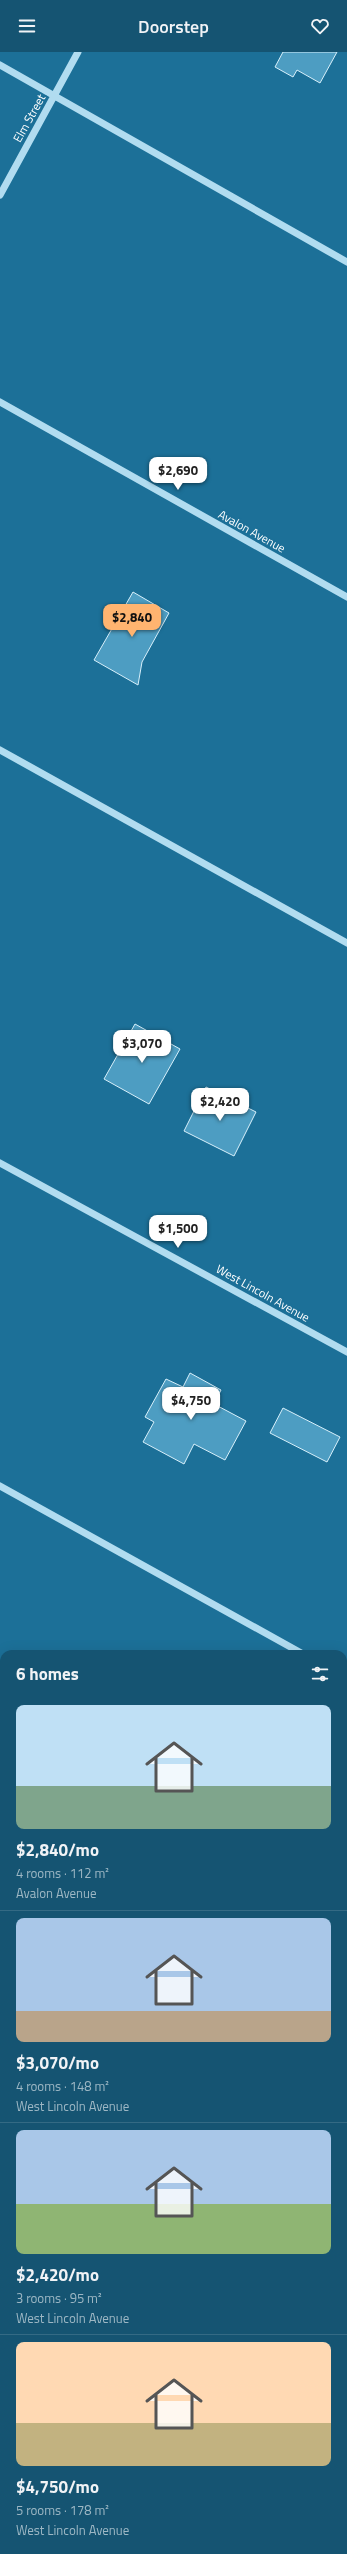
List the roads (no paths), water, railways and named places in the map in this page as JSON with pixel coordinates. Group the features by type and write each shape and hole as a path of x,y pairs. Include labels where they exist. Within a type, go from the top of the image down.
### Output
{"street":[{"name":"Elm Street","path":"0,196 78,52"},
{"path":"0,65 347,262"},
{"name":"Avalon Avenue","path":"0,402 347,597"},
{"path":"0,750 347,943"},
{"name":"West Lincoln Avenue","path":"0,1163 347,1352"},
{"path":"0,1486 296,1650"}]}
